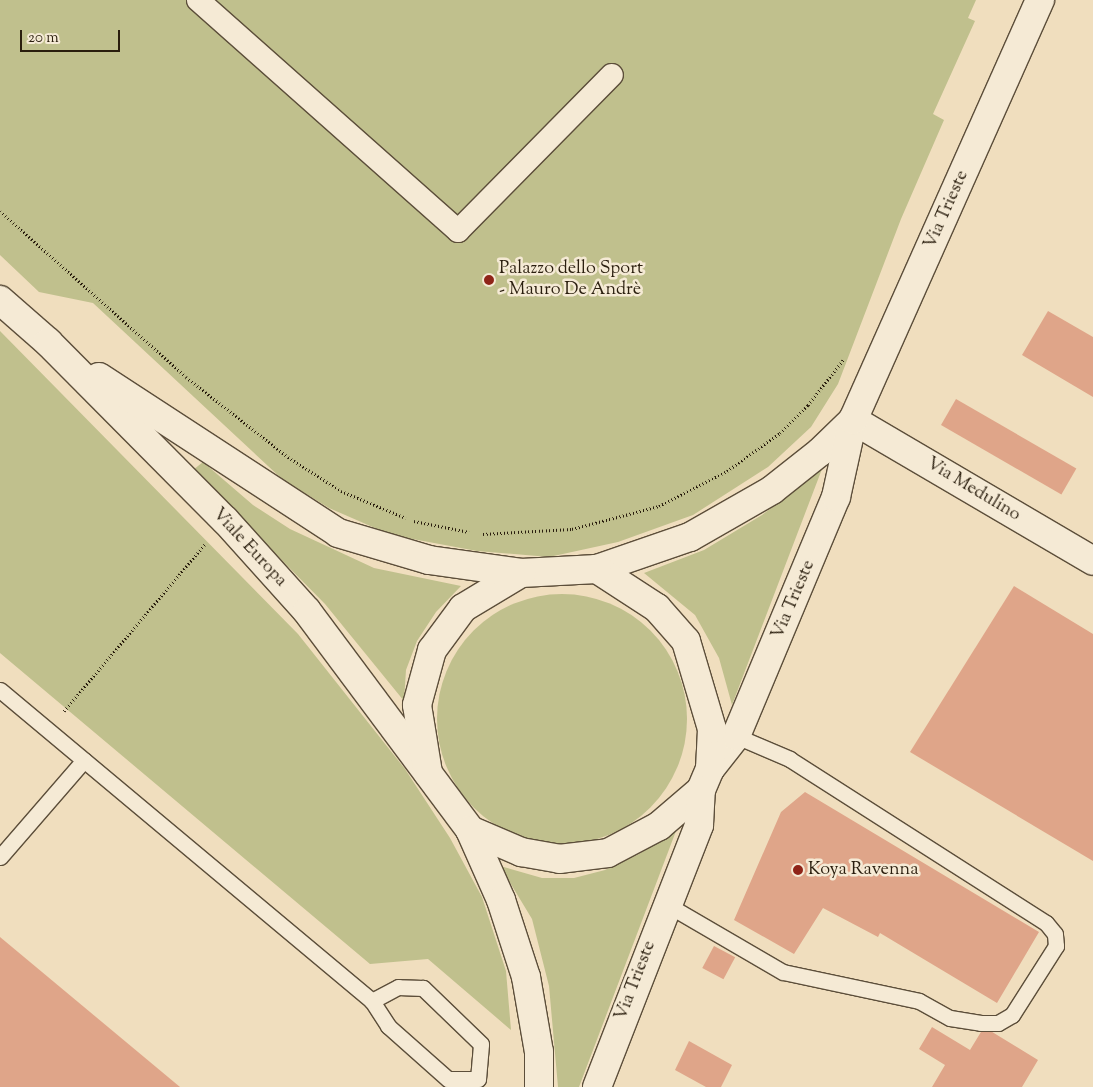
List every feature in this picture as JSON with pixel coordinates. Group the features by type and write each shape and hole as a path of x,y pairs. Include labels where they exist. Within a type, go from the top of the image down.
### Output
{"main road":[{"name":"Via Trieste","path":"597,1087 666,904 699,825 705,780 736,736 836,497 853,420 1040,0"},
{"name":"Viale Europa","path":"0,300 48,342 225,520 307,611 470,830"},
{"name":"Viale Europa","path":"48,342 259,484 338,533 429,560 521,573"},
{"name":"Via Trieste","path":"521,573 597,569 690,537 772,490 820,452 853,420"},
{"name":"Via Medulino","path":"853,420 1093,561"},
{"path":"470,830 521,852 559,859 608,853 659,826 705,780 712,728 686,641 657,608 597,569"},
{"path":"428,773 417,705 432,650 463,608 521,573"},
{"path":"470,830 502,900 526,977 539,1052 540,1087"}],"street":[{"path":"198,0 458,231 612,75"}],"lane":[{"path":"0,690 372,1001 388,1026 448,1078 479,1083 481,1044 423,988 398,987 372,1001"},
{"path":"666,904 782,972 919,1001 950,1018 981,1023 998,1022 1012,1015 1056,946 1055,934 1046,923 790,759 736,736"},
{"path":"0,857 84,760"}],"path":[{"path":"0,211 186,377 288,457 341,490 408,520 482,534 572,529 659,506 727,471 780,433 808,405 848,352"},
{"path":"259,484 288,457"},
{"path":"48,730 225,520"}],"green space":[{"name":"Palazzo dello Sport - Mauro De Andrè","path":"0,0 976,0 968,18 975,21 933,114 944,120 901,219 838,384 811,427 768,467 693,515 618,542 549,557 477,551 391,535 329,508 282,479 93,303 39,292 0,255"},
{"path":"0,331 298,634 405,769 450,838 482,897 506,971 511,1030 428,959 370,964 0,653"},
{"path":"203,462 253,505 290,529 374,568 461,586 436,612 417,641 406,670 404,701 325,604 193,470"},
{"path":"822,469 732,705 719,658 695,615 644,573 704,550 762,515"},
{"path":"550,594 574,594 598,599 621,608 651,630 666,649 678,671 685,695 687,719 685,743 678,767 666,789 651,808 632,823 610,835 574,844 550,844 526,839 503,830 482,816 465,799 451,778 442,755 437,731 437,707 442,683 451,660 465,639 482,622 503,608 526,599"},
{"path":"676,831 579,1087 558,1087 549,986 532,919 500,866 542,878 574,878 605,870 639,854"}],"building":[{"path":"1048,311 1093,337 1093,397 1022,355"},
{"path":"956,399 1076,468 1061,494 941,425"},
{"path":"1014,586 1093,634 1093,861 910,752"},
{"path":"805,792 1039,932 997,1003 880,933 878,937 823,908 794,954 734,920 781,812"},
{"path":"0,937 180,1087 0,1087"},
{"path":"714,946 735,957 723,979 702,968"},
{"path":"932,1027 970,1050 984,1027 1038,1060 1022,1087 932,1087 945,1065 919,1049"},
{"path":"689,1041 732,1065 721,1087 706,1087 675,1070"}],"place":[{"name":"Palazzo dello Sport - Mauro De Andrè","path":"489,280"},
{"name":"Koya Ravenna","path":"798,870"}]}
